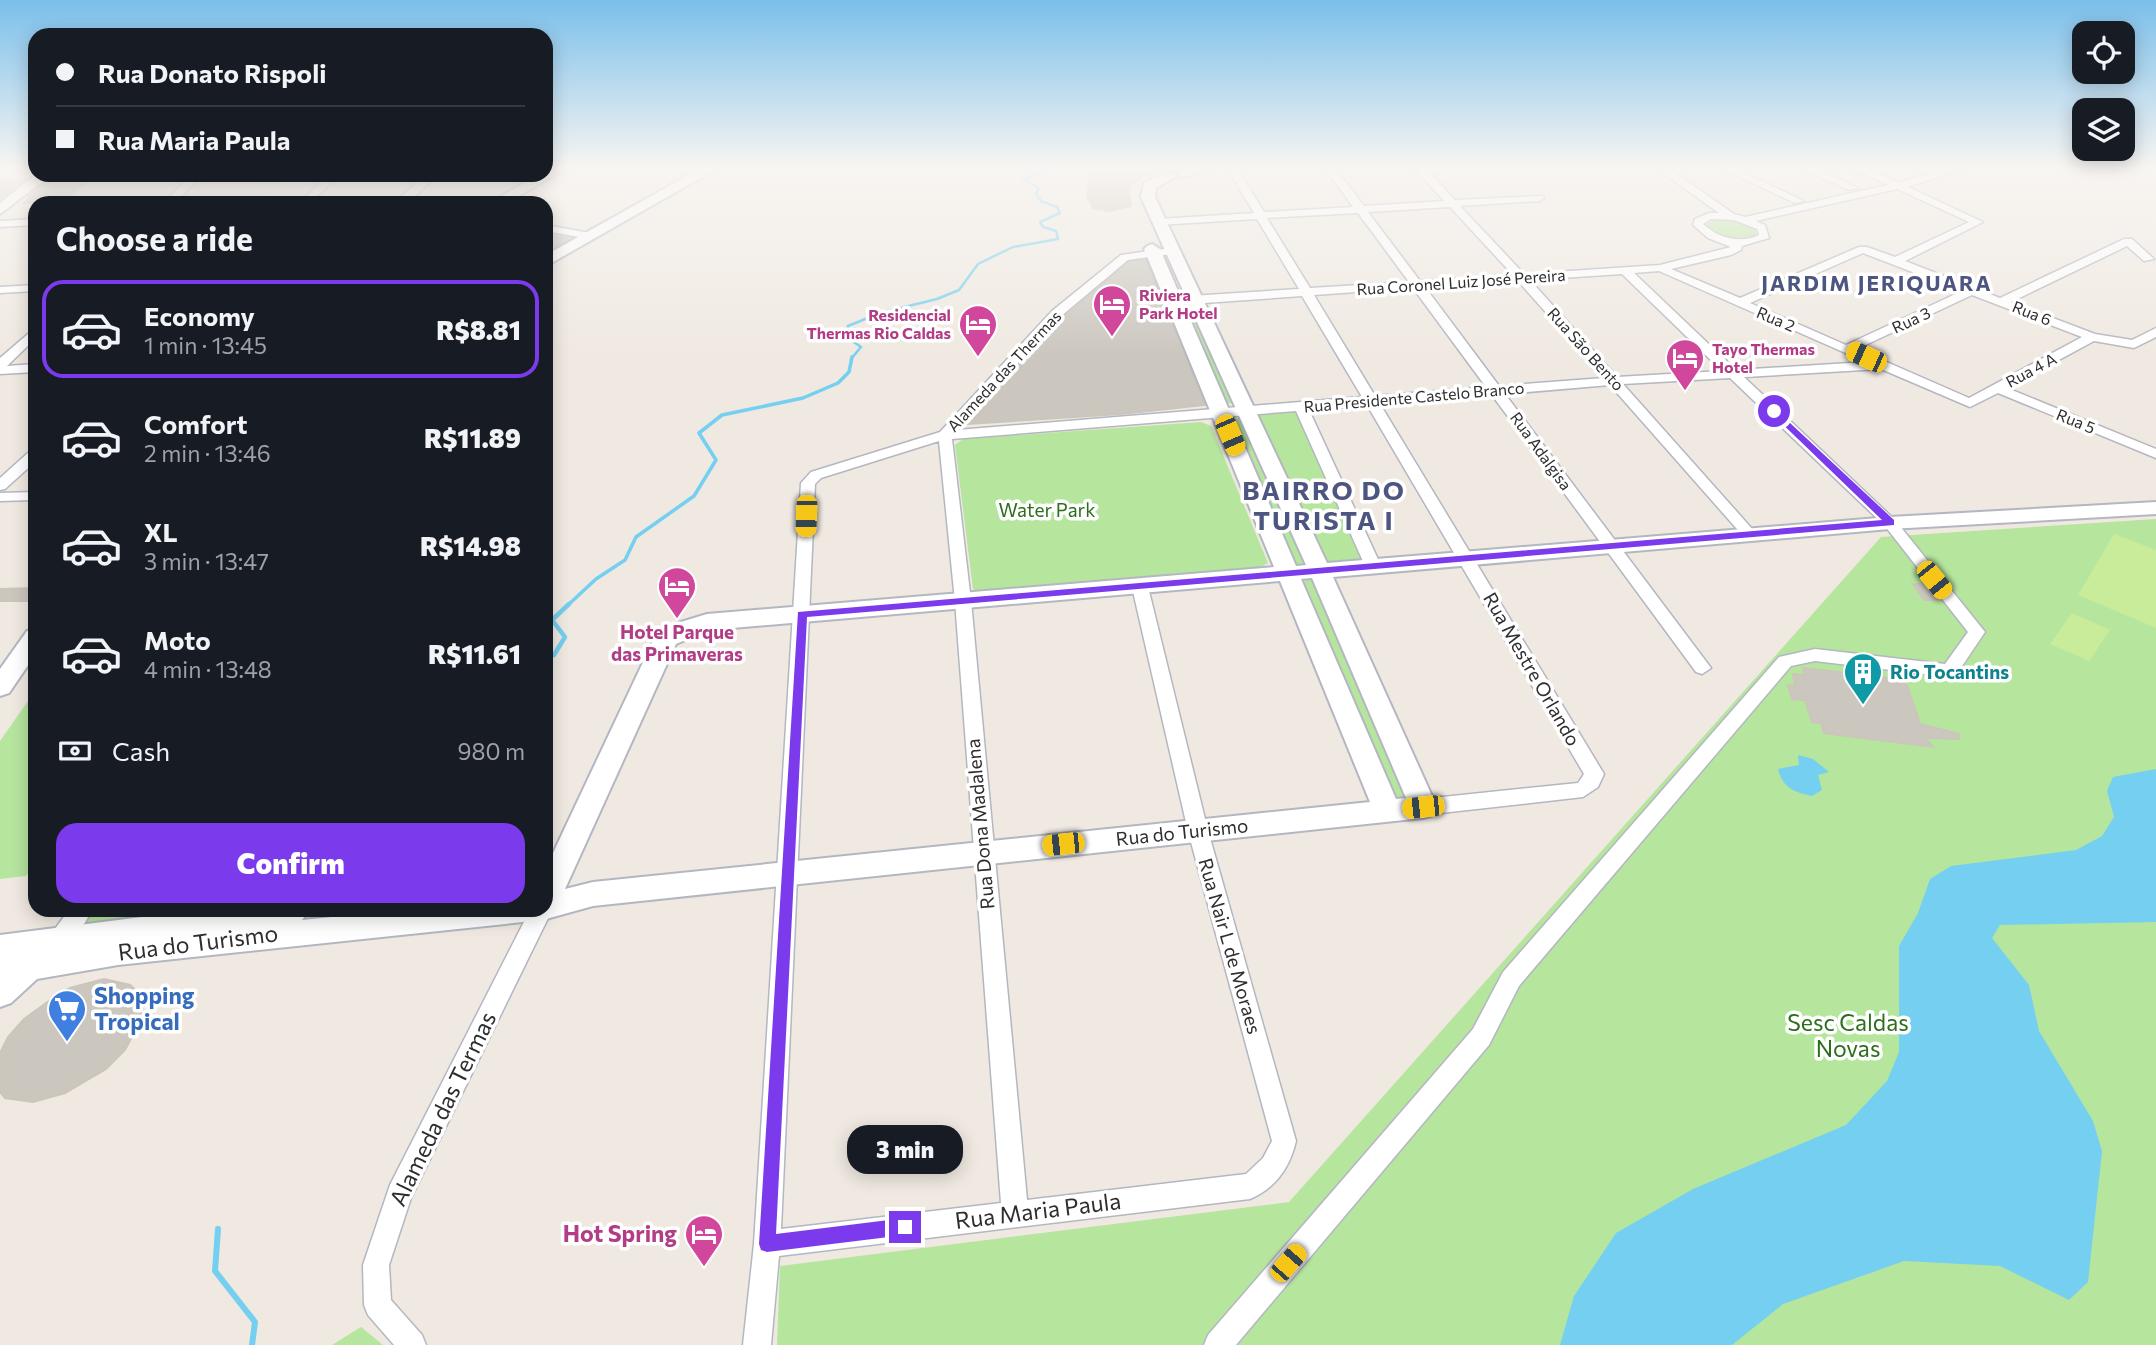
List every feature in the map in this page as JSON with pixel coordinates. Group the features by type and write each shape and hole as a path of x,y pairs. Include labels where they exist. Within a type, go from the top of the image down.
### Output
{"main road":[{"path":"553,257 599,231"},
{"path":"1150,231 1194,300 1321,572 1423,807"},
{"path":"1159,231 1175,301 1387,811"},
{"path":"802,614 1374,568 1749,534 2156,508"},
{"name":"Alameda das Termas","path":"553,884 666,639 679,631 706,622 802,614"},
{"path":"0,687 28,647"},
{"name":"Rua do Turismo","path":"553,898 1423,807"},
{"name":"Rua do Turismo","path":"0,948 239,917"},
{"name":"Rua do Turismo","path":"12,970 117,952 455,917"},
{"path":"0,993 12,970 57,941"}],"street":[{"path":"561,231 590,236"},
{"name":"Rua Mestre Orlando","path":"1268,231 1468,560 1594,774"},
{"name":"Rua Adalgisa","path":"1379,231 1702,668"},
{"name":"Rua São Bento","path":"1477,231 1749,534"},
{"path":"1704,231 1735,242"},
{"name":"Rua Coronel Luiz José Pereira","path":"1175,301 1660,268 1727,253 1737,248 1735,242 1755,241 1765,236 1763,231"},
{"path":"1896,261 1960,231"},
{"path":"2003,301 2128,241 2152,259"},
{"name":"Rua 6","path":"1739,303 1863,249 2092,337 2123,345 2134,344 2156,332"},
{"name":"Alameda das Thermas","path":"945,435 1056,314 1125,257 1163,252"},
{"path":"2102,254 2152,259"},
{"name":"Rua 2","path":"1660,268 1970,403"},
{"path":"1218,1345 1482,1037 1511,979 1785,661 1815,655 1950,671 1977,632 1891,523 1625,271"},
{"path":"0,290 28,288"},
{"name":"Rua 3","path":"1847,349 1974,290"},
{"name":"Rua 4 A","path":"1970,403 2092,337"},
{"path":"0,365 28,339"},
{"name":"Rua Presidente Castelo Branco","path":"802,614 808,482 828,470 945,435 1370,399 1884,365"},
{"path":"0,370 28,369"},
{"name":"Rua 5","path":"1996,388 2156,454"},
{"path":"1301,406 1374,568"},
{"name":"Rua Dona Madalena","path":"945,435 963,601 982,852 1015,1214"},
{"path":"0,486 28,460"},
{"path":"0,497 28,496"},
{"name":"Rua Nair L de Moraes","path":"1140,587 1198,831 1284,1141"},
{"path":"757,1345 767,1244 802,614"},
{"name":"Rua do Turismo","path":"1423,807 1583,790 1594,774"},
{"path":"57,941 76,917"},
{"name":"Alameda das Termas","path":"412,1345 378,1305 376,1265 399,1194 537,917"},
{"name":"Rua Maria Paula","path":"767,1244 1250,1186 1270,1172 1280,1157 1284,1141"}],"green space":[{"path":"1711,231 1755,231 1757,234 1737,240"},
{"path":"1191,306 1233,404 1225,402 1184,308"},
{"path":"1296,411 1367,563 1327,564 1257,415"},
{"path":"1241,418 1307,567 1296,565 1234,421"},
{"name":"Water Park","path":"1201,422 1211,426 1268,563 1258,569 978,592 973,589 955,445 963,439"},
{"name":"Sesc Caldas Novas","path":"2156,519 2156,1345 777,1345 780,1266 1289,1202 1881,537"},
{"path":"2114,534 2156,550 2156,628 2078,595"},
{"path":"1308,577 1314,581 1408,800 1399,801 1395,797 1304,582"},
{"path":"2072,613 2110,630 2089,661 2050,644"},
{"path":"28,701 28,874 0,879 0,741"},
{"path":"85,917 159,917 72,934"},
{"path":"361,1327 383,1345 332,1345"}],"water":[{"path":"1798,755 1813,759 1829,772 1818,775 1822,790 1812,796 1790,788 1780,775 1778,769 1799,765"},
{"path":"2156,769 2156,922 2000,925 1992,938 2029,985 2039,1031 2093,1121 2102,1151 2088,1282 2069,1300 2000,1266 1904,1261 1783,1304 1732,1345 1560,1345 1574,1296 1616,1233 1693,1189 1846,1125 1887,1081 1899,1052 1899,946 1918,913 1930,879 1951,866 2076,850 2102,836 2114,817 2107,791 2113,777"}],"building":[{"path":"553,235 571,238 553,248"},
{"name":"Riviera Park Hotel","path":"1146,260 1205,405 1121,414 966,424 1062,319 1129,262"},
{"path":"1913,584 1927,584 1939,600 1924,600"},
{"path":"28,588 28,601 0,601 0,589"},
{"name":"Rio Tocantins","path":"1803,668 1905,680 1920,724 1959,734 1959,739 1924,738 1933,747 1824,733 1821,723 1812,722 1805,700 1792,699 1788,685 1795,686 1793,674 1805,675"},
{"name":"Shopping Tropical","path":"104,979 130,985 139,993 143,1006 140,1022 125,1050 106,1069 65,1093 33,1102 5,1098 0,1092 0,1053 8,1037 24,1019 53,998 70,988"}],"waterway":[{"path":"852,358 861,347 845,336 848,326 880,313 937,299 959,290 978,264 1013,247 1058,239 1055,231"},
{"path":"567,606 596,579 625,560 636,537 694,496 716,460 699,433 722,415 803,398 838,383 849,372 852,358"},
{"path":"553,619 569,604"},
{"path":"553,621 565,637 553,655"},
{"path":"218,1229 215,1271 255,1322 252,1345"}],"place":[{"name":"Riviera Park Hotel","path":"1112,338"},
{"name":"Residencial Thermas Rio Caldas","path":"978,358"},
{"name":"Tayo Thermas Hotel","path":"1685,392"},
{"name":"Hotel Parque das Primaveras","path":"677,620"},
{"name":"Rio Tocantins","path":"1863,706"},
{"name":"Shopping Tropical","path":"67,1043"},
{"name":"Hot Spring","path":"704,1268"}],"district":[{"name":"JARDIM JERIQUARA","path":"1877,284"},
{"name":"BAIRRO DO TURISTA I","path":"1324,506"}],"route":[{"path":"905,1227 767,1244 802,614 1891,523 1774,411"}]}
